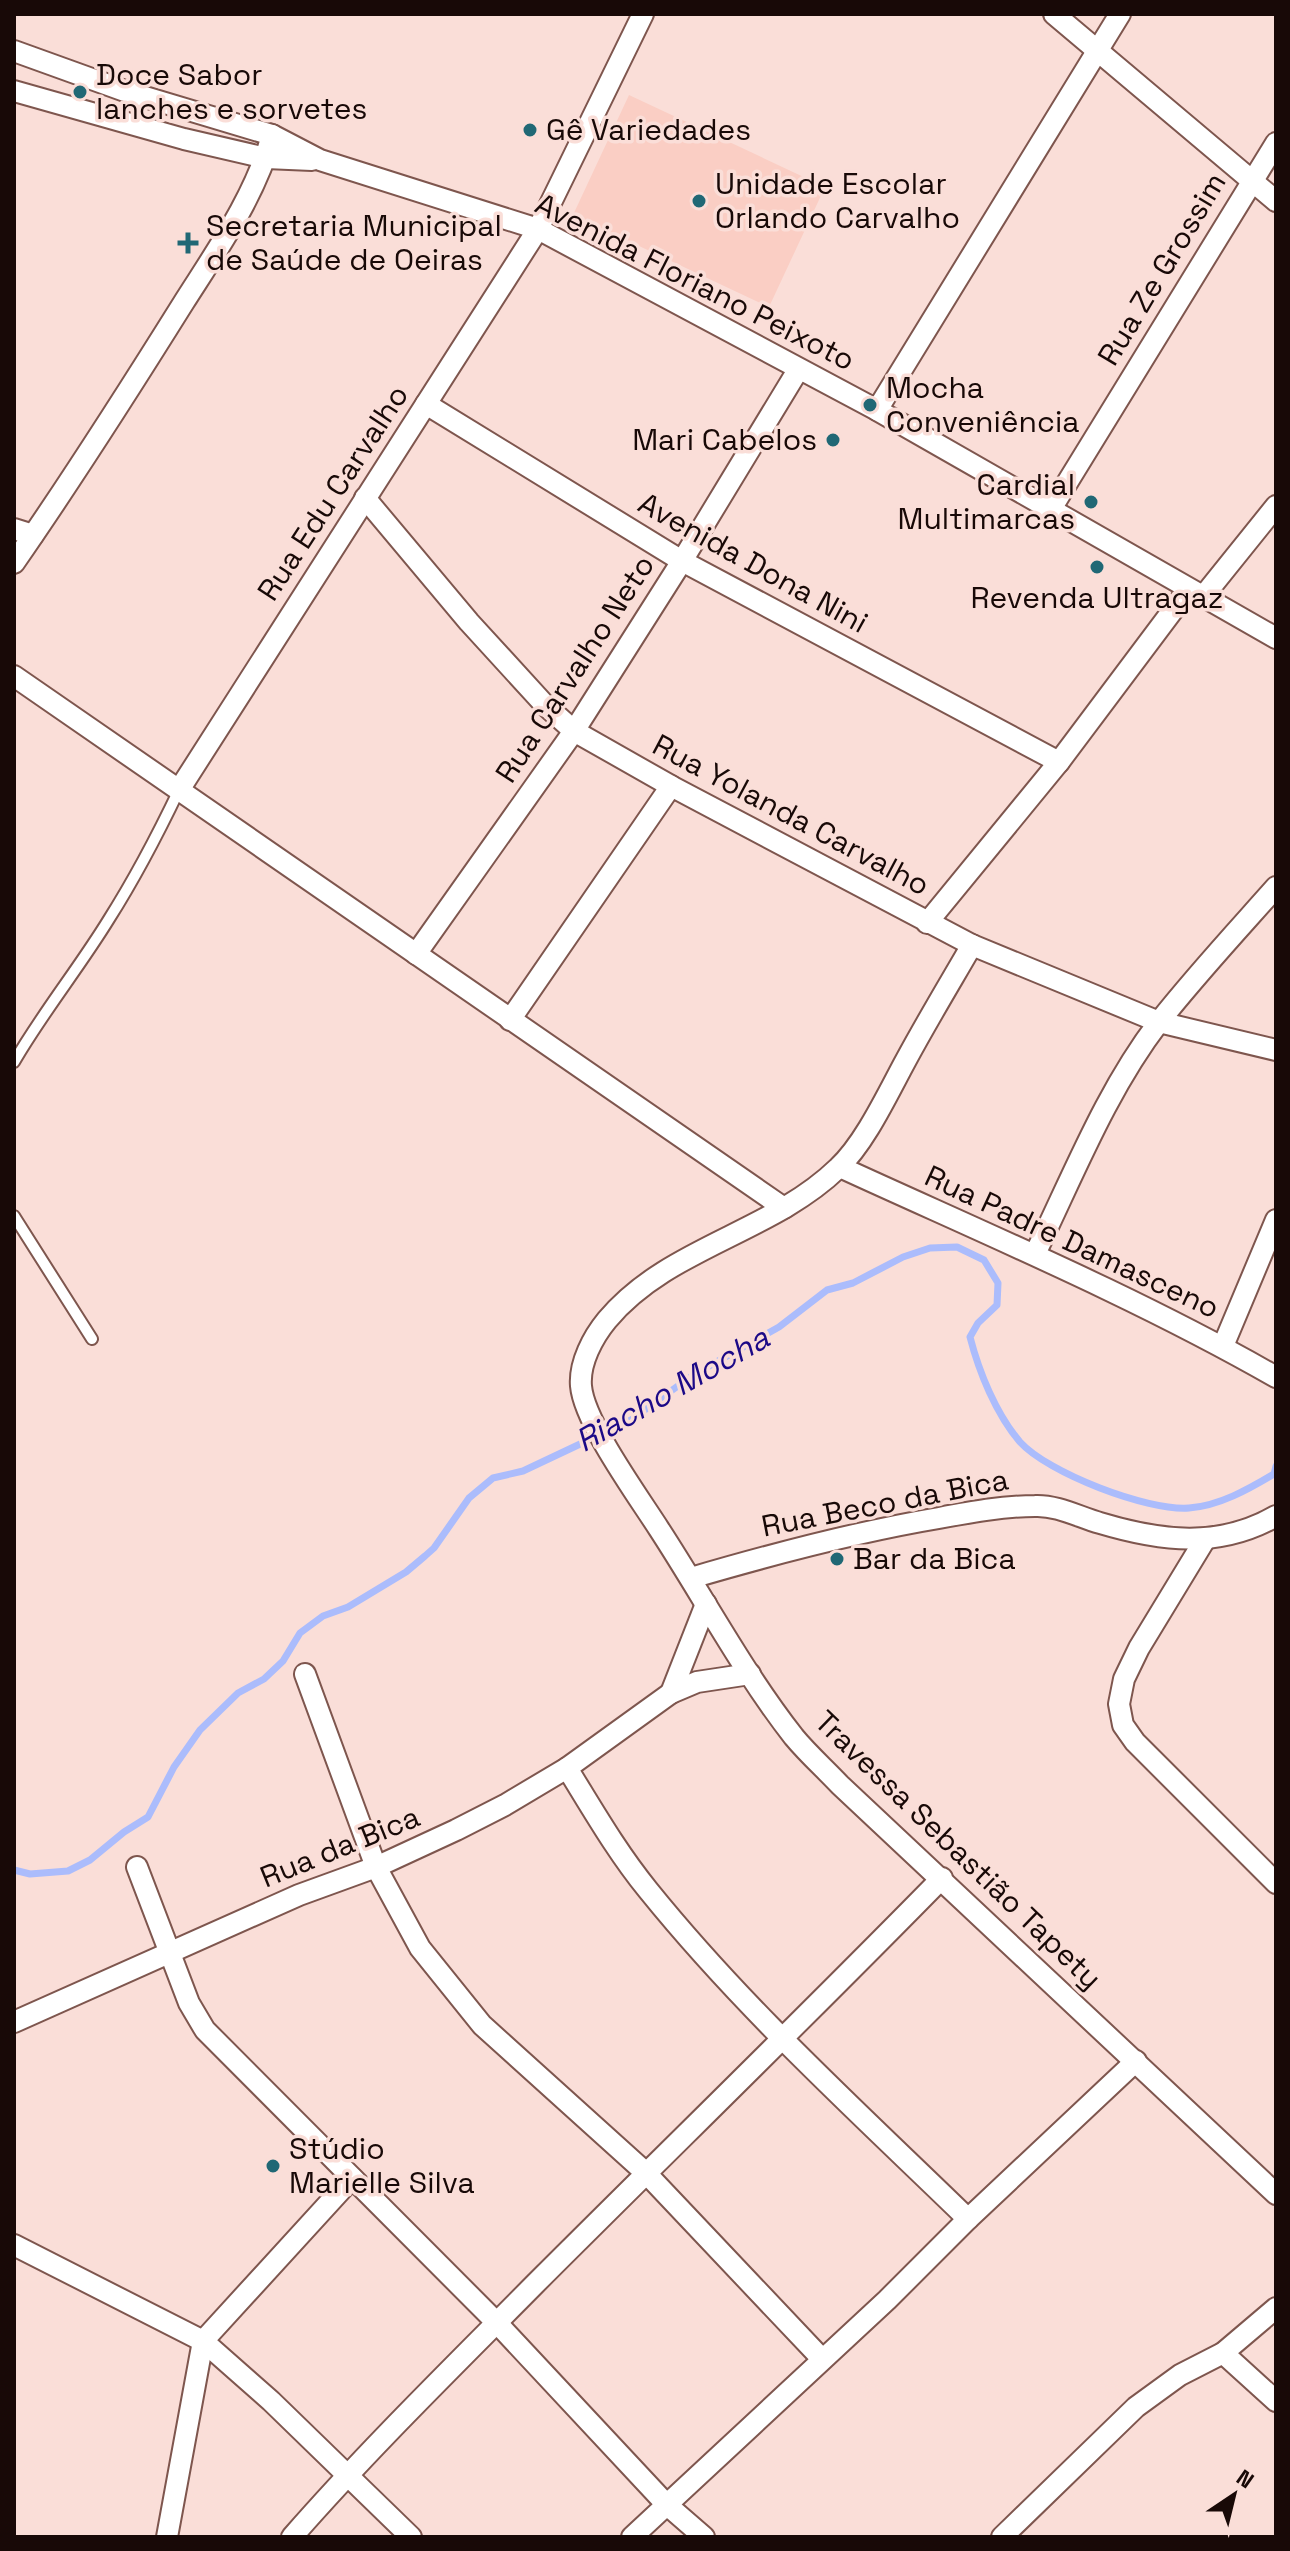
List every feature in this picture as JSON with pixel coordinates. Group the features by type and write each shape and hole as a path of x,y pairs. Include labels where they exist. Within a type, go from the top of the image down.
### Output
{"street":[{"name":"Rua Edu Carvalho","path":"179,790 538,229 643,14"},
{"path":"1054,14 1276,201"},
{"path":"877,410 1120,14"},
{"name":"Avenida Floriano Peixoto","path":"14,51 125,91 272,135 320,160 538,229 877,410 1276,638"},
{"name":"Avenida Floriano Peixoto","path":"14,91 184,139 266,158 320,160"},
{"path":"14,563 24,532 133,384 211,258 266,158 272,135"},
{"name":"Rua Ze Grossim","path":"1051,509 1276,143"},
{"name":"Rua Carvalho Neto","path":"416,954 574,731 798,370"},
{"name":"Avenida Dona Nini","path":"426,404 682,561 1059,762"},
{"name":"Rua Yolanda Carvalho","path":"365,498 469,622 544,704 574,731 671,786 972,945 1159,1022 1276,1050"},
{"path":"927,923 1195,594 1276,506"},
{"path":"14,676 784,1208 840,1167 882,1105 972,945"},
{"path":"510,1020 671,786"},
{"path":"1035,1254 1101,1116 1126,1072 1159,1022 1276,887"},
{"name":"Rua Padre Damasceno","path":"840,1167 1035,1254 1223,1346 1276,1377"},
{"name":"Travessa Sebastião Tapety","path":"784,1208 715,1241 640,1288 608,1318 584,1362 580,1383 584,1403 619,1466 750,1674 796,1739 840,1785 1276,2194"},
{"path":"1223,1346 1276,1220"},
{"name":"Rua Beco da Bica","path":"691,1578 788,1549 995,1508 1039,1505 1141,1534 1204,1541 1261,1525 1276,1516"},
{"path":"1204,1541 1139,1648 1124,1679 1119,1704 1123,1725 1135,1742 1276,1883"},
{"path":"671,1693 706,1604"},
{"path":"305,1674 376,1867 420,1948 482,2025 646,2173 822,2359"},
{"name":"Rua da Bica","path":"14,2022 299,1895 376,1867 481,1818 567,1768 671,1693 697,1682 750,1674"},
{"path":"567,1768 608,1835 695,1946 784,2039 968,2219"},
{"path":"137,1867 189,2003 205,2030 497,2323 666,2504 704,2537"},
{"path":"292,2537 348,2473 942,1878"},
{"path":"632,2537 887,2300 1136,2061"},
{"path":"167,2537 203,2341 352,2178"},
{"path":"14,2245 203,2341 348,2473 411,2537"},
{"path":"1002,2537 1136,2407 1180,2375 1223,2353 1276,2308"},
{"path":"1223,2353 1276,2401"}],"lane":[{"path":"14,1062 63,984 109,920 179,790"},
{"path":"14,1216 92,1339"}],"shaded area":[{"name":"Unidade Escolar Orlando Carvalho","path":"629,95 825,187 769,307 573,215"}],"waterway":[{"name":"Riacho Mocha","path":"14,1870 30,1874 68,1871 90,1860 148,1817 174,1767 200,1730 238,1693 264,1679 283,1661 300,1633 323,1616 348,1607 406,1572 425,1556 469,1498 493,1478 523,1471 631,1420 693,1375 779,1327 827,1290 853,1283 903,1257 930,1248 957,1247 984,1260 998,1283 997,1305 978,1323 970,1337 983,1378 1003,1419 1020,1442 1052,1466 1124,1497 1189,1508 1211,1504 1244,1491 1274,1474 1276,1466"}],"place":[{"name":"Doce Sabor lanches e sorvetes","path":"80,92"},
{"name":"Gê Variedades","path":"530,130"},
{"name":"Unidade Escolar Orlando Carvalho","path":"699,201"},
{"name":"Secretaria Municipal de Saúde de Oeiras","path":"188,243"},
{"name":"Mocha Conveniência","path":"870,405"},
{"name":"Mari Cabelos","path":"833,440"},
{"name":"Cardial Multimarcas","path":"1091,502"},
{"name":"Revenda Ultragaz","path":"1097,567"},
{"name":"Bar da Bica","path":"837,1559"},
{"name":"Stúdio Marielle Silva","path":"273,2166"}]}
